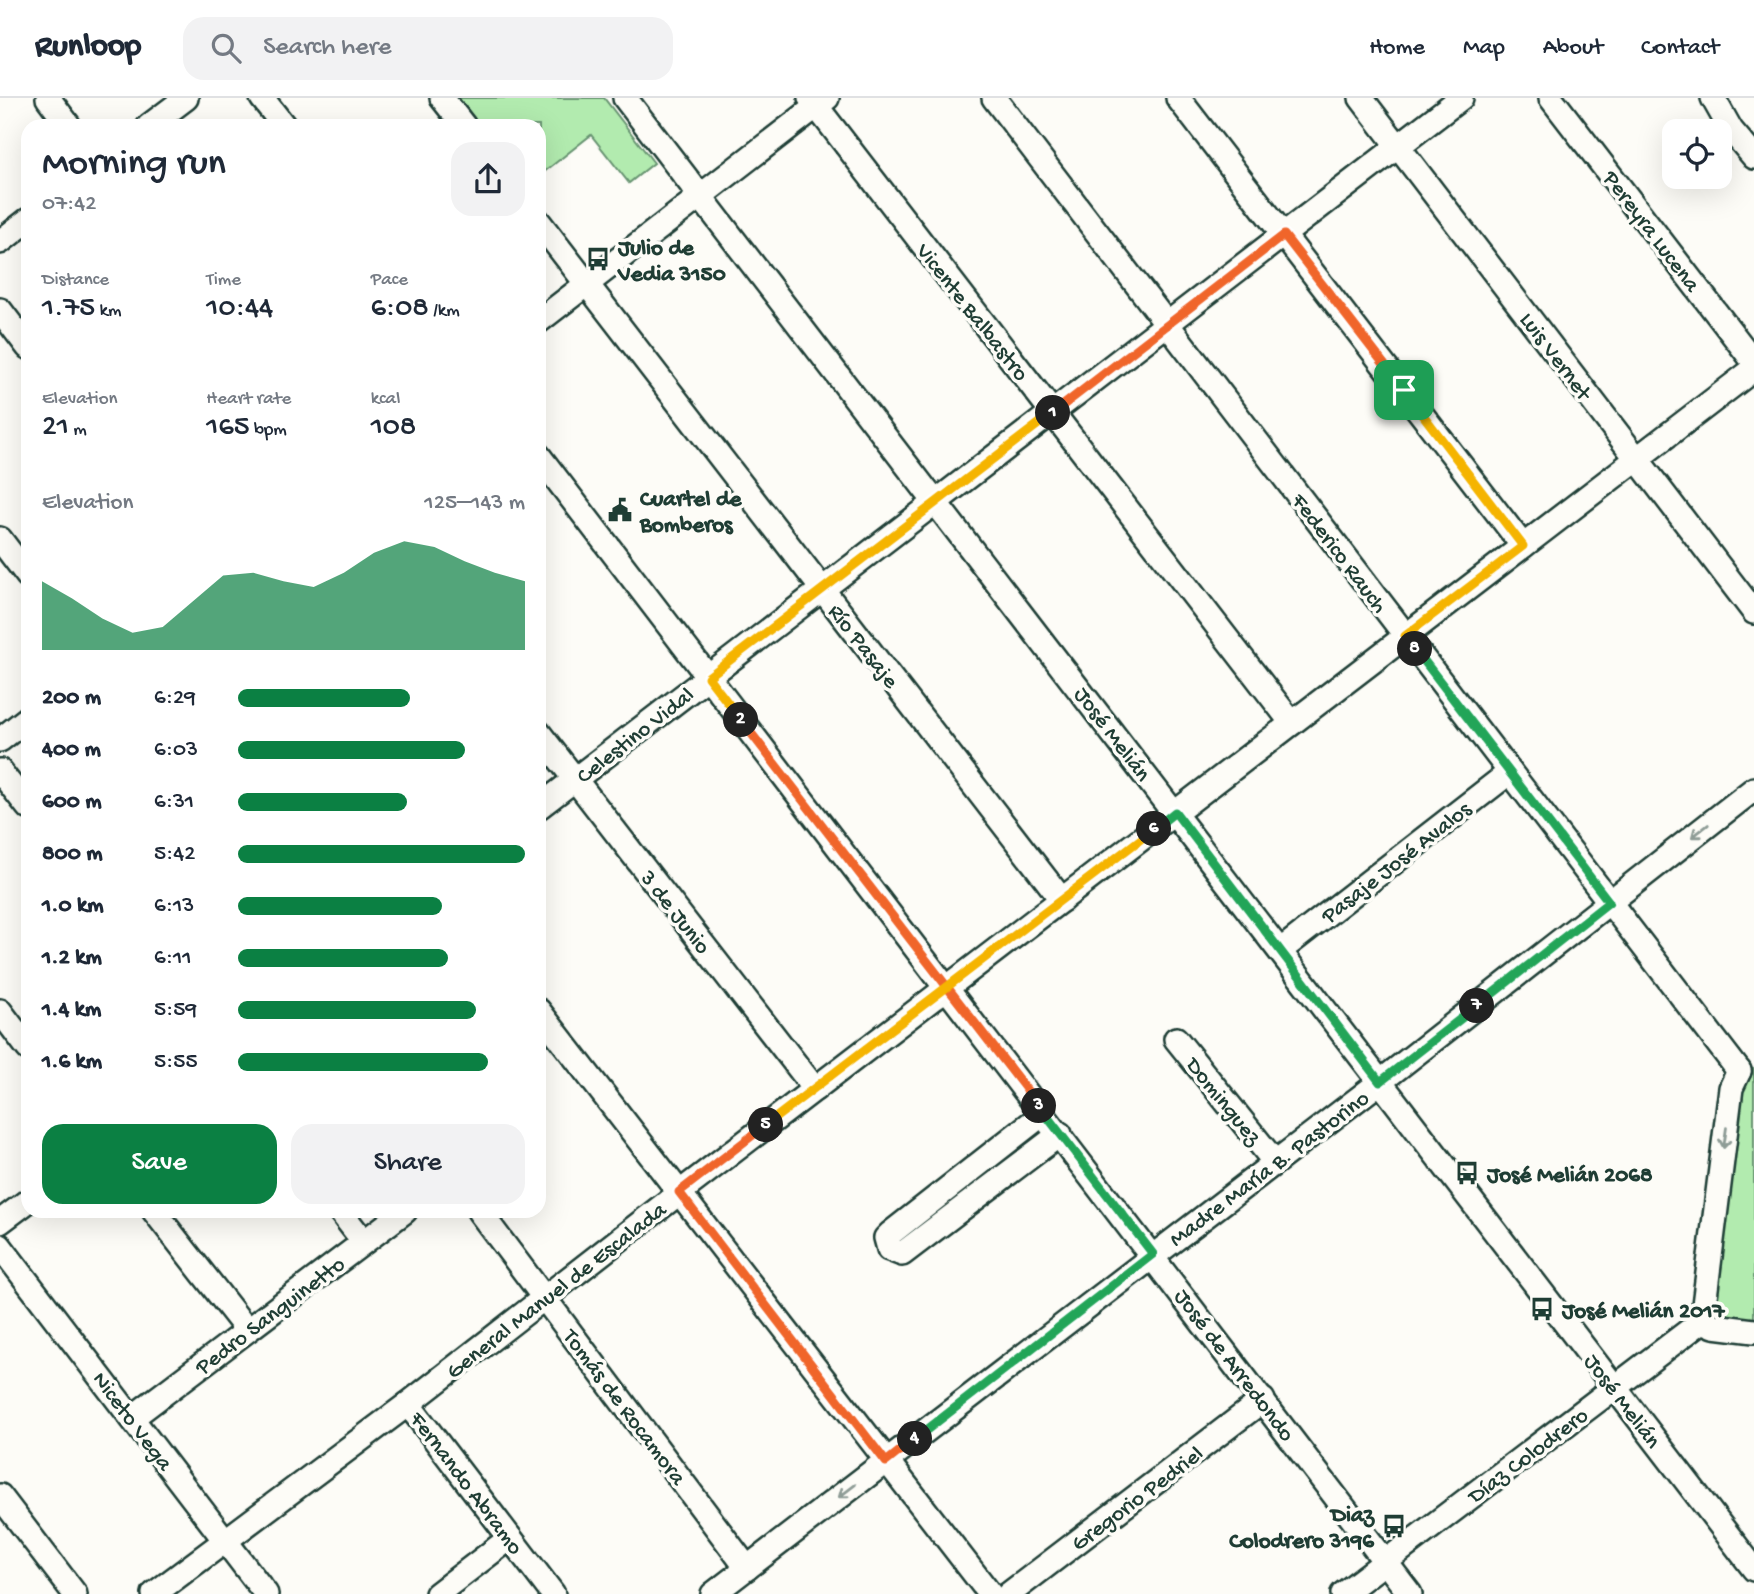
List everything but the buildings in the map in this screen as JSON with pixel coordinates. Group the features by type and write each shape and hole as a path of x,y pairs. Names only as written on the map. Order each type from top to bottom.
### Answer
{"street":[{"path":"48,98 64,119"},
{"path":"158,119 186,98"},
{"path":"262,98 278,119"},
{"path":"442,98 458,119"},
{"name":"José Melián","path":"625,98 1754,1569"},
{"name":"Federico Rauch","path":"994,98 1609,902 1746,1070 1731,1088 1702,1321"},
{"path":"1178,98 1523,546"},
{"name":"Luis Vernet","path":"1361,98 1754,612"},
{"name":"Celestino Vidal","path":"546,802 1461,98"},
{"name":"Pereyra Lucena","path":"1551,98 1754,362"},
{"path":"1713,98 1731,130 1754,158"},
{"path":"546,316 818,101"},
{"name":"Vicente Balbastro","path":"818,101 1292,723"},
{"path":"0,242 21,226"},
{"name":"Río Pasaje","path":"546,231 1062,900"},
{"path":"0,310 21,338"},
{"name":"General Manuel de Escalada","path":"154,1594 408,1404 679,1192 1754,369"},
{"name":"José de Arredondo","path":"546,466 1153,1254 1410,1594"},
{"path":"0,539 21,567"},
{"path":"0,740 21,724"},
{"name":"3 de Junio","path":"546,742 815,1088"},
{"path":"0,771 21,798"},
{"name":"Pasaje José Avalos","path":"1281,950 1510,772"},
{"name":"Madre María B. Pastorino","path":"713,1594 743,1580 886,1462 1380,1082 1754,789"},
{"path":"0,1012 21,1039"},
{"path":"546,1020 989,1594"},
{"name":"Dominguez","path":"1176,1039 1274,1161"},
{"path":"1044,1113 891,1233 886,1238 889,1250 902,1254 1060,1134"},
{"path":"0,1222 21,1206"},
{"path":"159,1218 247,1330"},
{"path":"345,1218 363,1242"},
{"name":"Pedro Sanguinetto","path":"133,1417 396,1218"},
{"name":"Tomás de Rocamora","path":"484,1218 546,1297 743,1580"},
{"name":"Niceto Vega","path":"0,1246 267,1594"},
{"path":"1702,1321 1714,1326 1754,1331"},
{"name":"Díaz Colodrero","path":"1343,1594 1702,1321"},
{"name":"Gregorio Pedriel","path":"1009,1594 1263,1400"},
{"name":"Fernando Abramo","path":"408,1404 553,1594"},
{"path":"0,1496 75,1594"},
{"path":"437,1594 510,1538"}],"green space":[{"path":"455,98 604,98 654,163 629,183 591,135 546,170 546,119 472,119"},
{"path":"1754,1069 1754,1331 1702,1321 1739,1071"}],"place":[{"name":"Julio de Vedia 3150","path":"598,259"},
{"name":"Cuartel de Bomberos","path":"620,510"},
{"name":"José Melián 2068","path":"1467,1173"},
{"name":"José Melián 2017","path":"1542,1309"},
{"name":"Diaz Colodrero 3196","path":"1394,1526"}],"route":[{"path":"1404,390 1284,235 708,677 946,988 1153,1254 886,1462 679,1192 946,988 1062,900 1175,812 1380,1082 1609,902 1405,636 1523,546 1404,390"}]}
